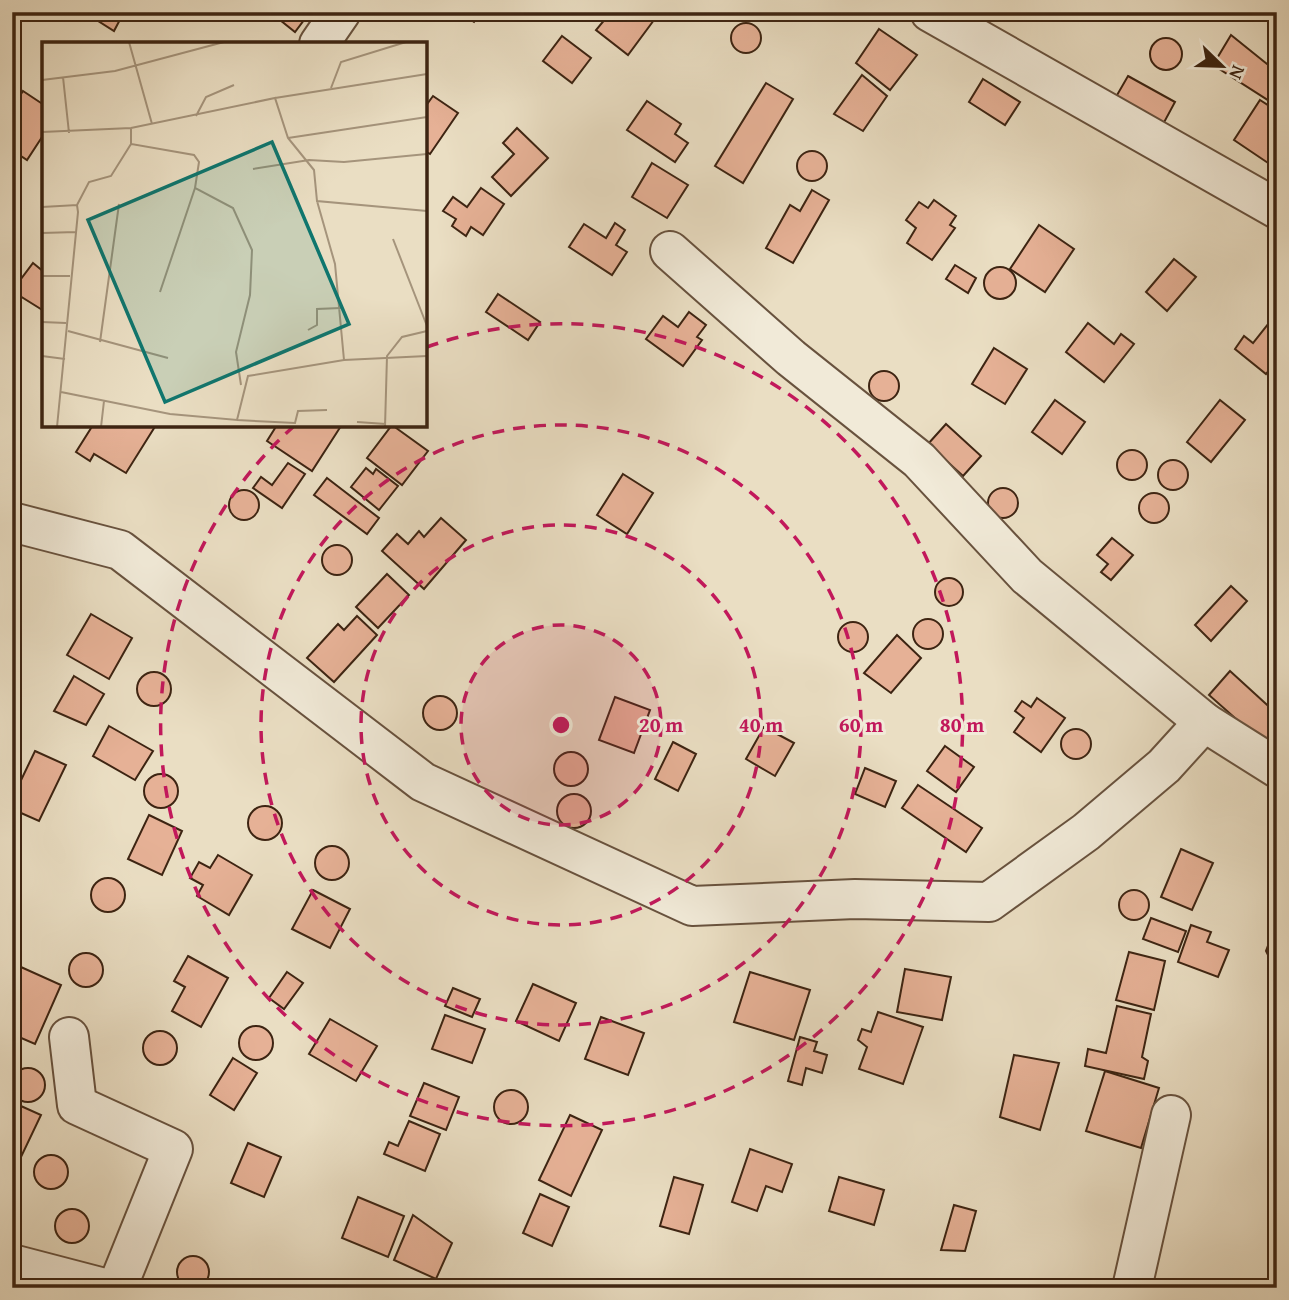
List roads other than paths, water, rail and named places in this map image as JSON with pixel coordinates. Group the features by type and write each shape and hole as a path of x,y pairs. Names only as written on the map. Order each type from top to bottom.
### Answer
{"street":[{"path":"320,42 341,12"},
{"path":"930,12 1277,209"},
{"path":"670,251 791,358 919,460 1027,576 1204,722 1277,768"},
{"path":"12,522 120,550 422,782 692,906 855,900 989,902 1086,832 1164,766 1204,722"},
{"path":"69,1037 77,1105 173,1149 117,1288"},
{"path":"1132,1288 1171,1115"},
{"path":"12,1264 104,1288"}]}
